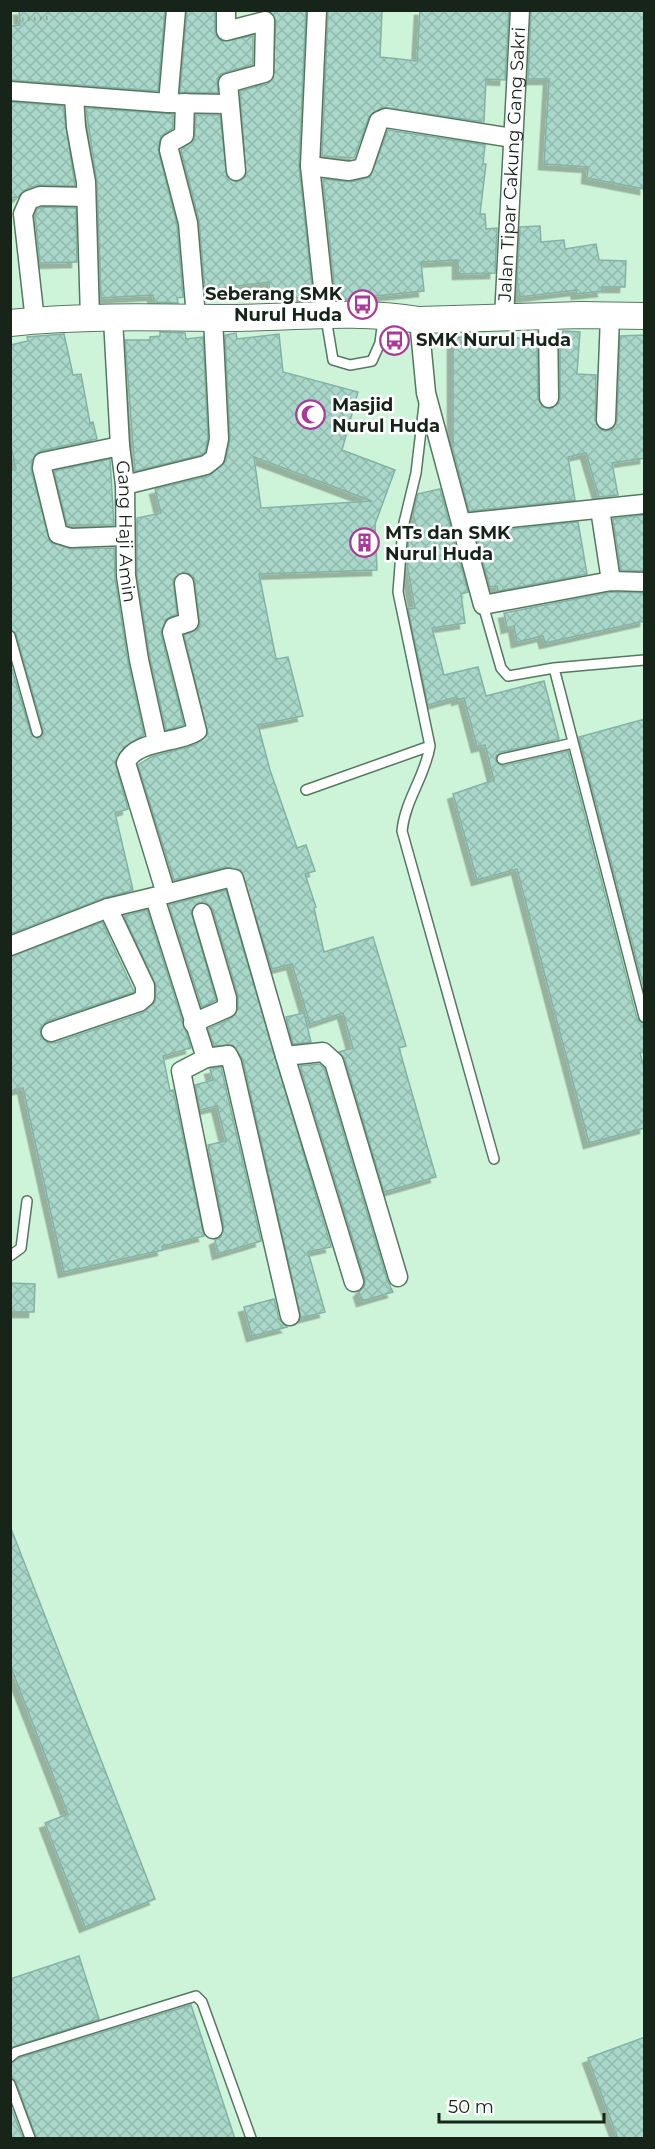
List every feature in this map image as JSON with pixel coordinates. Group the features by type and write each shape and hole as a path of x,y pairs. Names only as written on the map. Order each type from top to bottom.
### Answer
{"street":[{"path":"125,485 206,465 216,458 219,439 205,317 188,223 168,150 170,143 184,135 176,103 176,10"},
{"path":"226,10 226,31 265,21 264,73 229,82 236,171"},
{"path":"317,10 310,166 326,315"},
{"name":"Jalan Tipar Cakung Gang Sakri","path":"504,318 520,10"},
{"path":"10,91 176,103 229,104"},
{"name":"Gang Haji Amin","path":"74,96 125,485 124,536 132,616 157,742"},
{"path":"310,166 349,171 363,168 379,121 386,118 513,138"},
{"path":"86,197 40,196 29,200 23,214 23,322 326,315 384,316 419,320 645,316"},
{"path":"548,316 549,398"},
{"path":"606,420 610,316"},
{"path":"419,320 426,393 483,605 611,581 645,582"},
{"path":"120,446 44,462 42,468 58,534 71,538 124,536"},
{"path":"462,524 645,504"},
{"path":"600,508 611,581"},
{"path":"184,583 189,622 174,627 172,632 197,731 157,742 131,755 126,763 193,1023 206,1058"},
{"path":"10,946 108,908 228,878 234,879 354,1282"},
{"path":"51,1032 139,1002 145,997 145,986 108,908"},
{"path":"193,1023 227,1008 227,998 202,913"},
{"path":"285,1056 323,1052 334,1062 398,1277"},
{"path":"213,1229 181,1071 206,1058 224,1054 228,1055 232,1063 290,1316"}],"lane":[{"path":"326,315 333,360 350,366 372,361 380,343 384,316"},
{"path":"426,393 416,473 403,527 398,592 430,746 427,764 406,804 402,831 494,1159"},
{"path":"483,605 504,674 508,676 554,668 645,660"},
{"path":"10,636 37,732"},
{"path":"554,668 645,1017"},
{"path":"502,759 573,743"},
{"path":"306,790 430,746"},
{"path":"10,1256 21,1248 27,1201"},
{"path":"10,2057 16,2052 196,1996 202,2002 251,2139"},
{"path":"10,2084 30,2139"}],"path":[{"path":"10,20 48,18"}],"building":[{"path":"19,10 165,10 158,91 10,80 10,26 20,25"},
{"path":"187,10 215,10 215,32 221,41 253,36 253,64 221,74 217,79 218,93 180,92"},
{"path":"269,10 306,10 299,166 313,297 291,299 290,295 270,296 269,282 205,290 199,220 181,150 194,140 196,115 220,115 227,177 236,182 246,176 240,91 267,84 273,79 276,21"},
{"path":"328,10 382,10 380,57 417,61 420,10 509,10 505,80 486,79 484,122 382,107 369,117 354,158 322,156"},
{"path":"531,10 645,10 645,189 587,178 588,167 544,164 549,79 528,79"},
{"path":"10,102 63,106 75,186 37,185 25,190 18,197 10,198"},
{"path":"86,108 173,114 173,128 161,136 158,149 177,225 183,297 177,298 178,303 154,302 153,295 101,298 97,182"},
{"path":"388,130 485,145 483,164 486,164 480,214 485,214 486,229 497,228 495,273 458,274 458,260 421,262 424,291 336,300 323,179 351,182 370,177"},
{"path":"42,207 76,208 77,262 40,263 35,216 37,209"},
{"path":"540,226 541,242 564,240 565,249 596,244 599,260 626,261 625,287 602,287 603,291 577,294 576,290 520,297 517,278 520,227"},
{"path":"563,331 580,332 577,374 596,375 595,420 600,429 605,431 612,430 617,421 620,336 645,335 645,458 612,463 618,495 599,497 586,453 568,457 575,500 469,511 453,449 453,337 537,338 538,399 543,407 550,409 558,404 560,398 560,338 562,338"},
{"path":"160,332 185,333 186,339 203,337 208,438 205,452 201,455 135,471 125,340 150,340 150,337 160,336"},
{"path":"236,333 237,339 279,334 283,372 358,392 342,450 395,470 375,524 377,570 259,574 276,659 288,657 303,716 258,725 270,770 297,848 306,845 315,871 305,874 316,907 314,908 324,952 373,937 406,1046 399,1048 436,1177 384,1192 345,1059 339,1052 353,1048 343,1013 310,1024 292,964 272,969 241,870 225,867 174,880 138,765 151,757 195,745 208,734 184,635 197,630 200,625 195,582 193,576 183,572 173,579 177,614 166,619 161,634 184,725 166,730 150,658 137,575 137,518 161,513 155,489 209,476 226,461 230,438 225,335","holes":["254,457 372,501 261,508"]},
{"path":"64,334 73,375 81,374 90,423 93,422 97,439 40,451 32,460 31,470 50,542 71,549 114,548 115,578 128,662 144,735 124,747 115,762 128,809 115,813 133,890 104,898 10,934 10,663 31,734 38,739 44,733 16,634 10,629 10,471 16,469 10,442 10,345 28,341 27,337"},
{"path":"110,459 114,525 67,525 54,471"},
{"path":"440,489 468,592 461,594 465,623 432,628 444,675 478,667 486,696 544,681 559,739 501,752 496,756 496,761 503,766 568,751 637,1019 645,1024 645,1052 640,1053 645,1071 645,1128 589,1143 517,869 477,880 453,794 494,780 485,745 477,747 464,698 457,700 457,697 428,705 408,609 415,608 407,564 409,533 416,525 413,514 418,494"},
{"path":"644,515 645,571 621,570 613,519"},
{"path":"578,522 587,574 498,591 497,586 490,587 475,533"},
{"path":"612,592 645,593 645,621 545,643 543,636 517,642 514,626 507,628 504,613"},
{"path":"645,719 645,992 579,737"},
{"path":"226,890 331,1247 308,1252 325,1312 301,1318 243,1060 233,1045 214,1046 208,1029 232,1018 238,1008 238,995 213,910 209,905 199,902 191,911 216,1000 202,1007 169,905"},
{"path":"147,910 191,1048 163,1056 170,1091 173,1090 204,1236 162,1246 163,1250 64,1272 23,1088 10,1091 10,957 102,922 134,992 47,1021 40,1029 41,1036 48,1043 55,1043 143,1013 155,1002 156,986 124,916"},
{"path":"304,1013 311,1042 293,1044 286,1017"},
{"path":"319,1064 324,1068 387,1280 393,1292 362,1301 359,1292 365,1285 365,1279 300,1066"},
{"path":"221,1067 261,1241 218,1254 215,1240 221,1237 224,1227 208,1145 226,1141 217,1106 200,1110 195,1085 213,1080 210,1069"},
{"path":"10,1283 35,1284 34,1312 10,1312"},
{"path":"274,1299 279,1319 287,1327 252,1336 244,1307"},
{"path":"10,1526 155,1899 85,1927 45,1823 68,1814 10,1665"},
{"path":"79,1956 99,2019 10,2048 10,1979"},
{"path":"191,2005 235,2139 37,2139 16,2082 10,2077 10,2064 19,2058"},
{"path":"645,2037 645,2139 618,2139 588,2058"},
{"path":"10,2105 23,2139 10,2139"}],"place":[{"name":"Seberang SMK Nurul Huda","path":"363,304"},
{"name":"SMK Nurul Huda","path":"395,340"},
{"name":"Masjid Nurul Huda","path":"311,415"},
{"name":"MTs dan SMK Nurul Huda","path":"364,543"}]}
